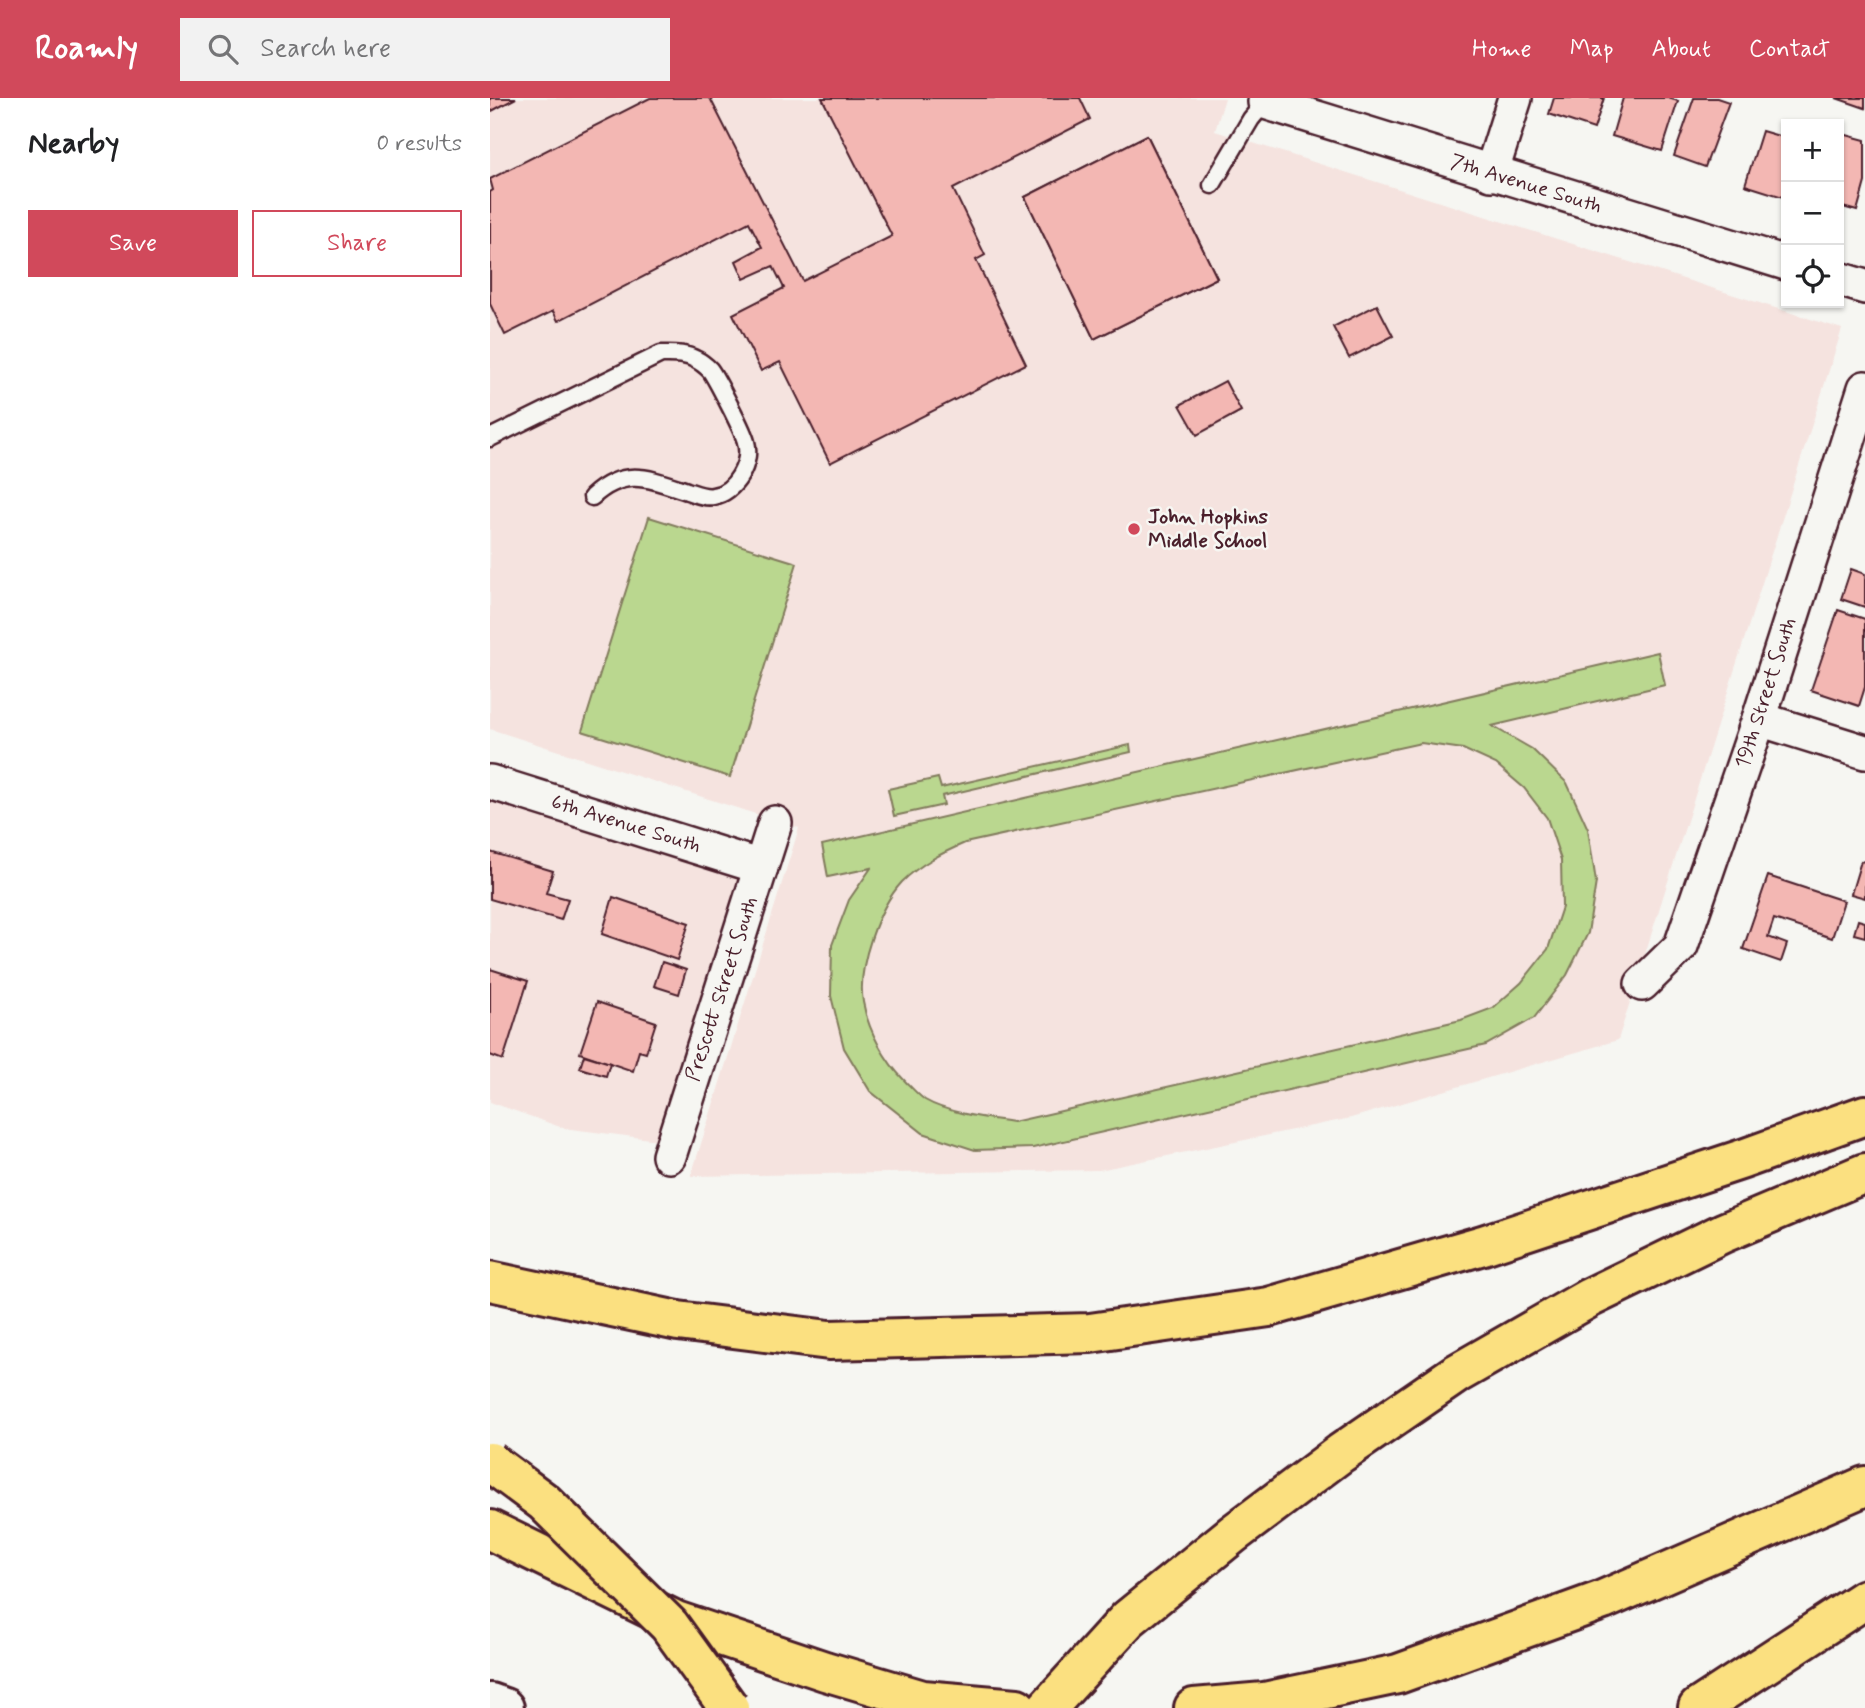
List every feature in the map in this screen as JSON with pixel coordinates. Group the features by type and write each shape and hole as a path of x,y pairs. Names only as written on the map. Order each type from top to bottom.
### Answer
{"highway":[{"path":"490,1281 678,1321 829,1340 1090,1332 1269,1307 1483,1245 1743,1159 1865,1115"},
{"path":"1047,1708 1128,1619 1233,1534 1341,1453 1456,1374 1589,1298 1723,1233 1865,1173"},
{"path":"490,1462 544,1502 669,1625 729,1708"},
{"path":"1194,1708 1264,1702 1398,1674 1604,1600 1865,1486"},
{"path":"502,1536 676,1620 825,1671 923,1700 1017,1708"},
{"path":"1698,1708 1865,1598"}],"street":[{"path":"1492,174 1515,98"},
{"name":"7th Avenue South","path":"1263,99 1492,174 1781,261"},
{"path":"1844,281 1865,287"},
{"name":"19th Street South","path":"1642,984 1681,946 1759,719 1865,388"},
{"path":"1759,719 1865,752"},
{"name":"6th Avenue South","path":"490,782 761,867"},
{"name":"Prescott Street South","path":"669,1156 775,823"},
{"path":"490,1703 504,1708"}],"lane":[{"path":"1212,186 1263,99"},
{"path":"490,438 661,354 682,354 699,360 710,370 747,443 747,457 741,476 731,487 713,496 626,477 607,484 593,497"}],"shaded area":[{"name":"John Hopkins Middle School","path":"490,98 1225,98 1215,131 1842,329 1618,1040 1351,1118 1099,1170 691,1176 799,828 490,729"},
{"path":"490,800 742,878 658,1140 563,1128 490,1102"}],"green space":[{"path":"649,517 797,563 730,777 582,731"},
{"path":"1658,652 1665,685 1492,726 1532,749 1567,783 1588,829 1596,882 1588,933 1567,975 1534,1018 1486,1045 1033,1148 975,1150 923,1133 870,1091 844,1048 831,996 832,945 849,900 871,868 828,877 822,845","holes":["1421,743 1463,749 1496,764 1524,788 1547,818 1561,860 1562,907 1548,949 1521,983 1493,1008 1461,1020 1013,1122 956,1112 925,1100 898,1073 878,1044 865,1013 862,988 871,939 885,907 902,882 924,864 948,851 965,843"]},
{"path":"1130,745 1131,752 942,796 944,805 894,816 888,789 938,778 941,788"}],"building":[{"path":"490,98 516,98 490,112"},
{"path":"650,98 710,98 803,281 892,236 822,98 1080,98 1090,119 953,189 985,255 976,260 1026,364 830,463 780,362 761,371 733,314 784,288 773,266 744,279 736,261 762,247 749,222 558,321 553,311 505,335 490,304 490,192 493,190 490,179"},
{"path":"1554,98 1604,98 1594,129 1549,114"},
{"path":"1623,98 1668,98 1678,101 1662,151 1612,136"},
{"path":"1694,98 1717,98 1729,102 1705,167 1674,156"},
{"path":"1836,98 1865,98 1865,108"},
{"path":"1762,131 1781,137 1781,196 1745,185"},
{"path":"1844,134 1865,140 1865,182 1857,211 1844,207"},
{"path":"1147,135 1217,278 1094,339 1025,197"},
{"path":"1147,135 1217,278 1094,339 1025,197"},
{"path":"1377,305 1393,336 1349,358 1333,327"},
{"path":"1225,381 1241,411 1197,435 1180,405"},
{"path":"1851,569 1865,574 1865,607 1841,599"},
{"path":"1838,610 1865,619 1865,687 1859,706 1811,690"},
{"path":"490,852 553,871 546,893 568,899 561,920 490,899"},
{"path":"1861,861 1865,862 1865,898 1851,894"},
{"path":"1768,876 1844,901 1832,938 1774,919 1768,937 1787,944 1781,962 1743,949"},
{"path":"613,897 689,923 677,960 602,934"},
{"path":"1858,920 1865,922 1865,937 1854,934"},
{"path":"662,962 686,970 679,994 654,986"},
{"path":"490,969 528,981 503,1060 490,1055"},
{"path":"597,1002 656,1022 646,1053 639,1051 633,1071 580,1053"},
{"path":"584,1055 610,1063 606,1076 580,1068"}],"place":[{"name":"John Hopkins Middle School","path":"1134,529"}]}
